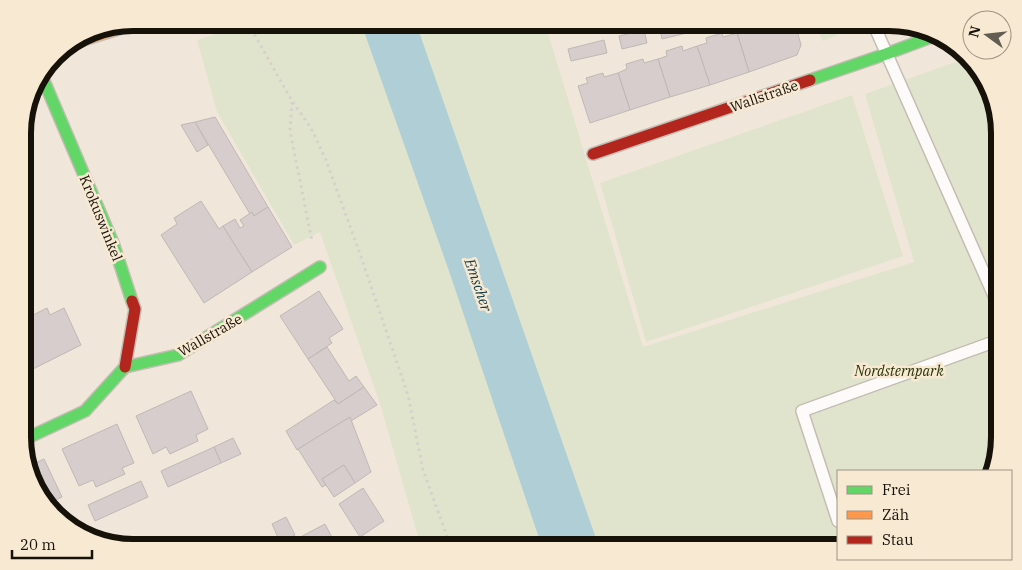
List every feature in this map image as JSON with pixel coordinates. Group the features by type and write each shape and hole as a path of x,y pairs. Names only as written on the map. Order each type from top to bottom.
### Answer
{"street":[{"name":"Wallstraße","path":"593,154 927,39"},
{"name":"Krokuswinkel","path":"45,83 113,243 135,309 125,366"},
{"name":"Wallstraße","path":"125,366 178,355 320,267"},
{"path":"31,436 85,411 125,366"}],"lane":[{"path":"876,31 991,290"},
{"path":"837,518 802,411 991,343"}],"path":[{"path":"253,31 292,102 311,128 326,160 408,394 423,470 448,539"},
{"path":"292,102 290,131 310,236 320,267"}],"green space":[{"name":"Nordsternpark","path":"225,31 547,31 643,347 914,262 865,94 960,60 974,76 980,88 989,113 991,126 991,444 985,470 837,470 837,539 419,539 381,407 320,232 294,245 217,112 197,40"},
{"path":"818,31 838,31 837,35 823,41"},
{"path":"852,95 903,256 646,342 600,183"}],"water":[{"name":"Emscher","path":"364,31 419,31 596,539 539,539 449,271"}],"building":[{"path":"644,31 647,43 622,49 619,36"},
{"path":"660,31 691,31 691,32 662,39"},
{"path":"737,31 797,31 801,45 797,55 749,72"},
{"path":"722,33 723,37 737,33 749,72 710,85 697,46 707,43 706,38"},
{"path":"604,40 607,53 571,61 568,49"},
{"path":"682,46 683,51 697,46 710,85 670,97 658,59 667,56 666,51"},
{"path":"643,59 644,63 658,59 670,97 630,110 618,73 627,69 626,64"},
{"path":"603,73 604,77 618,73 630,110 590,123 578,86 588,83 586,78"},
{"path":"215,117 268,207 254,216 252,212 250,214 195,122"},
{"path":"195,122 208,145 197,152 181,125"},
{"path":"201,201 219,229 223,226 252,272 204,303 161,235 177,224 174,218"},
{"path":"268,207 292,247 252,272 223,226 235,219 240,228 244,226 240,220 252,212 254,216"},
{"path":"319,291 343,329 329,338 332,343 308,359 280,316"},
{"path":"47,308 50,315 64,308 81,345 31,370 31,316"},
{"path":"327,347 349,381 356,376 364,387 338,404 308,359"},
{"path":"364,387 377,405 351,421 350,417 297,450 286,431 334,400 338,404"},
{"path":"191,391 208,429 196,435 198,441 170,454 166,447 153,454 136,416"},
{"path":"350,417 371,472 355,483 344,465 322,479 326,485 322,487 298,449"},
{"path":"117,424 134,463 122,468 125,474 96,487 93,480 79,486 62,449"},
{"path":"233,438 241,454 221,463 214,447"},
{"path":"214,447 221,463 168,487 161,471"},
{"path":"44,459 62,497 54,501 39,476 35,463"},
{"path":"344,465 355,483 334,497 322,479"},
{"path":"141,481 148,497 95,521 88,505"},
{"path":"363,488 384,521 360,537 339,504"},
{"path":"286,517 295,535 286,539 279,539 272,524"},
{"path":"325,524 333,539 297,539"}],"traffic: fast":[{"path":"810,80 927,39"},
{"path":"45,83 113,243 132,301"},
{"path":"31,436 85,411 125,367 178,355 320,267"}],"traffic: jam":[{"path":"593,154 810,80"},
{"path":"125,367 135,309 132,301"}]}
